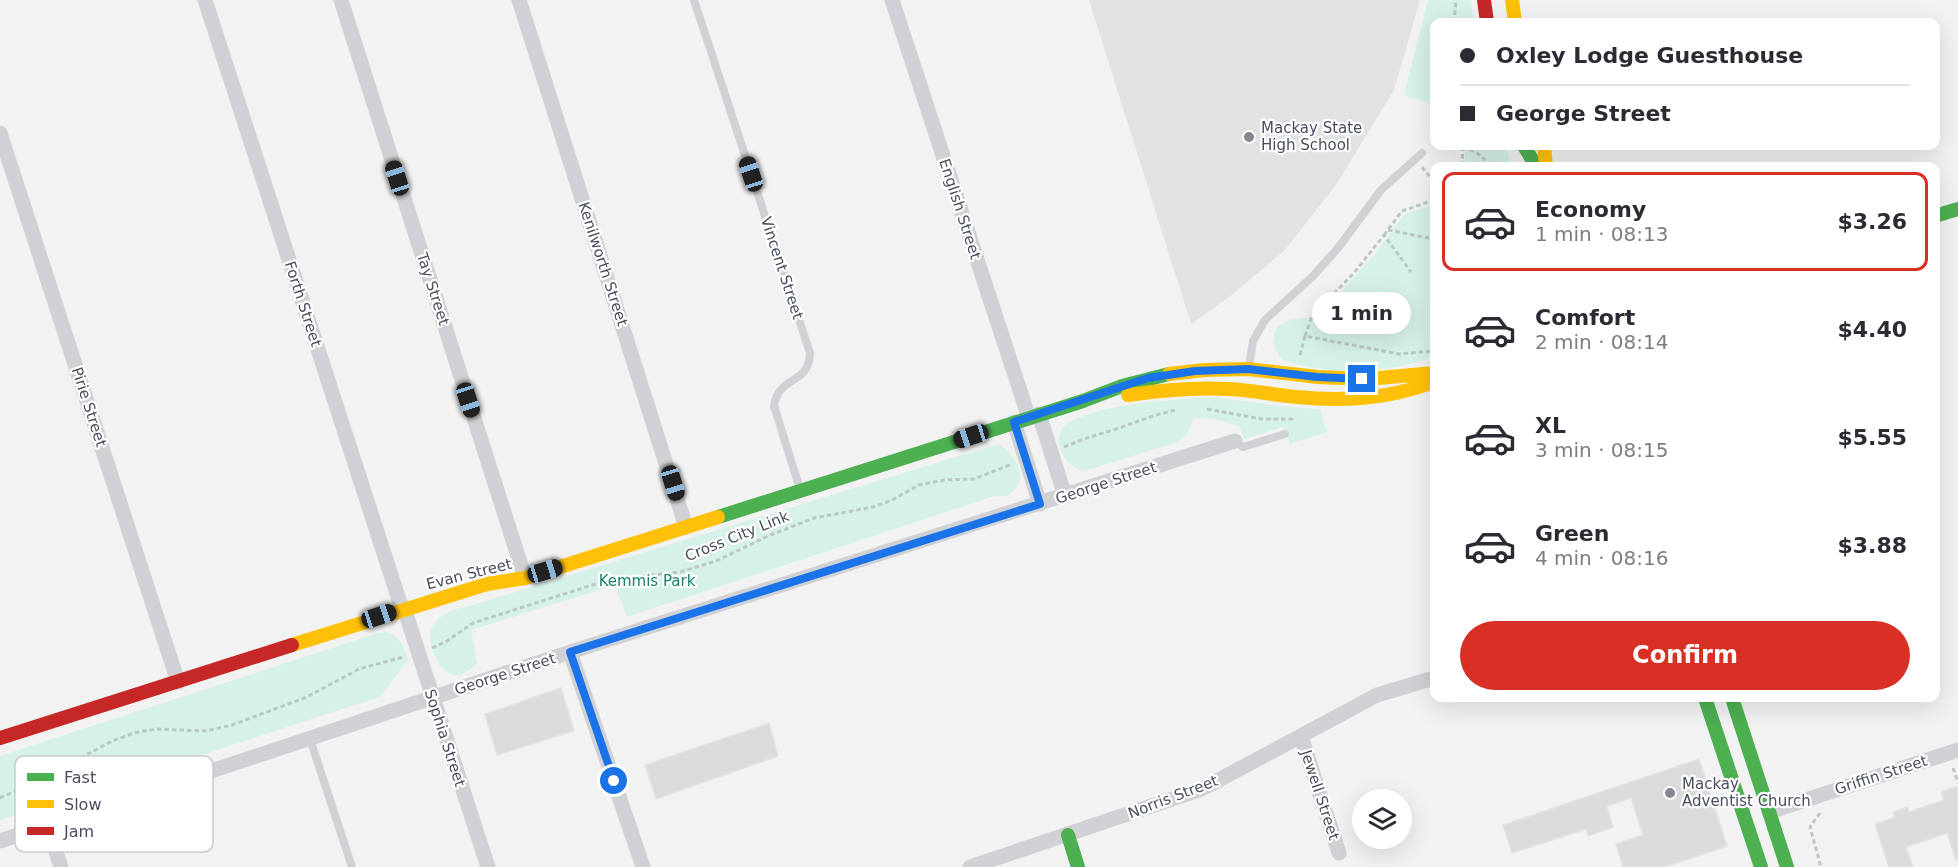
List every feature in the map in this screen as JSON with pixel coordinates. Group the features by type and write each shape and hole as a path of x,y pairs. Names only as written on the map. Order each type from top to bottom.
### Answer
{"street":[{"name":"Forth Street","path":"205,0 403,608"},
{"name":"Tay Street","path":"341,0 525,578"},
{"name":"Kenilworth Street","path":"519,0 686,527"},
{"name":"English Street","path":"892,0 1027,418"},
{"path":"1484,0 1486,18"},
{"path":"1512,0 1514,18"},
{"name":"Pirie Street","path":"0,133 178,682"},
{"path":"1940,214 1958,209"},
{"name":"Evan Street","path":"0,738 403,608 487,584 525,578 1083,401 1106,390 1148,378 1195,371 1248,369"},
{"path":"1430,374 1391,379 1353,379 1248,369 1246,390 1295,397 1360,399 1401,394 1430,383"},
{"name":"Evan Street","path":"1083,401 1181,389 1246,390"},
{"path":"1027,418 1051,452 1065,496"},
{"path":"1027,418 1026,460 1040,504"},
{"name":"George Street","path":"213,771 570,652 1235,441"},
{"name":"Sophia Street","path":"403,608 488,867"},
{"path":"570,652 643,867"},
{"name":"Norris Street","path":"970,867 1202,789 1377,695 1430,679"},
{"path":"1706,702 1761,867"},
{"path":"1733,702 1787,867"},
{"name":"Jewell Street","path":"1300,736 1339,853"},
{"name":"Griffin Street","path":"1769,812 1958,750"},
{"path":"1746,820 1769,812"},
{"path":"1068,835 1078,867"},
{"name":"George Street","path":"0,841 15,836"},
{"path":"56,852 61,867"}],"lane":[{"name":"Vincent Street","path":"694,0 810,353 807,368 800,377 789,381 781,388 774,406 800,490"},
{"path":"1248,369 1253,340 1265,320 1313,276 1347,236 1374,197 1419,156"},
{"name":"George Street","path":"1235,441 1244,447 1285,434"},
{"path":"310,739 352,867"}],"path":[{"path":"1454,18 1456,0"},
{"path":"1471,150 1487,162"},
{"path":"1419,156 1430,175"},
{"path":"1305,336 1312,316 1361,265 1402,211 1430,201"},
{"path":"1388,230 1430,238"},
{"path":"1384,235 1411,272"},
{"path":"1206,408 1261,419 1292,419"},
{"path":"1051,452 1083,438 1154,414 1178,410"},
{"name":"Cross City Link","path":"83,756 134,733 156,729 206,731 232,725 307,697 359,669 418,653 447,641 473,623 608,580 680,572 716,561 768,536 814,518 873,507 890,501 919,485 944,480 974,479 998,468 1026,460"},
{"path":"1953,768 1958,783"},
{"name":"Cross City Link","path":"0,798 15,790"},
{"path":"1810,827 1821,867"}],"shaded area":[{"name":"Mackay State High School","path":"1089,0 1420,0 1394,90 1336,185 1284,251 1233,294 1191,324"}],"green space":[{"path":"1428,0 1470,0 1473,18 1430,18 1430,104 1404,95"},
{"path":"1465,150 1506,150 1511,162 1465,162"},
{"path":"1430,206 1430,357 1398,366 1358,371 1317,368 1281,359 1273,343 1275,330 1279,325 1289,320 1319,316 1376,253 1407,213"},
{"path":"1212,397 1320,409 1327,432 1290,444 1283,427 1244,439 1239,426 1215,419 1194,418 1187,434 1178,442 1084,471 1070,464 1061,450 1059,442 1063,427 1087,415 1140,403"},
{"name":"Kemmis Park","path":"998,444 1016,461 1020,473 1018,485 1008,496 991,497 627,617 615,585 471,630 477,664 460,675 445,671 433,651 430,637 433,626 440,618 454,610"},
{"path":"387,632 396,637 408,660 380,697 198,756 15,756 15,815 0,820 0,756"}],"building":[{"path":"561,688 574,731 497,755 485,714"},
{"path":"769,723 778,756 656,799 645,765"},
{"path":"1699,759 1727,846 1664,867 1623,867 1616,844 1643,835 1631,798 1607,806 1613,827 1588,836 1586,829 1512,853 1503,825"},
{"path":"1958,786 1958,859 1956,860 1947,833 1906,847 1913,867 1889,867 1875,824 1895,817 1893,812 1908,807 1909,812 1944,800 1941,792"}],"traffic: fast":[{"path":"1526,150 1534,162"},
{"path":"1940,214 1958,209"},
{"path":"718,517 1083,401 1122,386 1169,374"},
{"path":"1706,702 1761,867"},
{"path":"1733,702 1787,867"},
{"path":"1068,835 1078,867"}],"traffic: slow":[{"path":"1512,0 1514,18"},
{"path":"1544,150 1546,162"},
{"path":"1169,374 1248,369 1318,377 1368,379 1430,373"},
{"path":"1128,395 1178,389 1216,388 1288,396 1349,399 1383,396 1430,383"},
{"path":"292,645 487,584 525,578 718,517"}],"traffic: jam":[{"path":"1484,0 1486,18"},
{"path":"0,738 292,645"}],"place":[{"name":"Mackay State High School","path":"1249,137"},
{"name":"Mackay Adventist Church","path":"1670,793"}],"route":[{"path":"614,781 570,652 1040,504 1014,422 1083,401 1106,390 1148,378 1195,371 1230,369 1362,379"}]}
